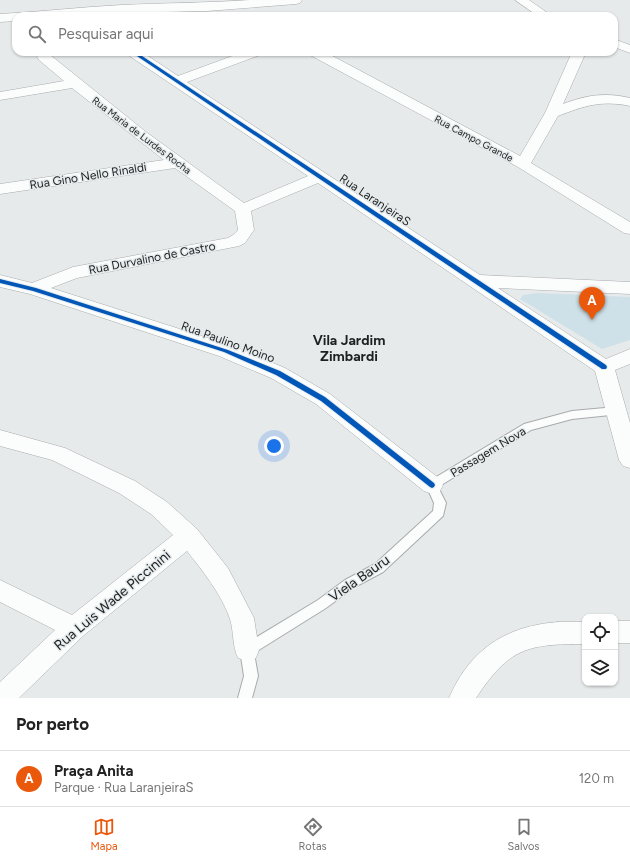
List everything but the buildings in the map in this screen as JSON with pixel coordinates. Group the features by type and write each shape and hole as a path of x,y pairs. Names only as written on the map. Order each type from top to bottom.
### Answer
{"street":[{"path":"49,0 51,12"},
{"path":"64,12 166,4 207,7 296,0"},
{"path":"520,0 540,12"},
{"path":"269,3 272,12"},
{"path":"0,18 12,17"},
{"path":"618,44 630,48"},
{"name":"Rua LaranjeiraS","path":"139,56 604,367"},
{"path":"178,81 244,56"},
{"name":"Rua Campo Grande","path":"322,56 523,164 630,229"},
{"path":"523,164 552,113 577,56"},
{"name":"Rua Maria de Lurdes Rocha","path":"44,57 74,83 175,163 243,208"},
{"path":"0,96 74,83"},
{"path":"552,113 598,97 616,98 630,102"},
{"name":"Rua Gino Nello Rinaldi","path":"0,189 175,163"},
{"path":"243,208 320,177"},
{"name":"Rua Durvalino de Castro","path":"34,289 73,273 233,242 239,239 246,230 243,208"},
{"name":"Rua Paulino Moino","path":"0,281 34,289 226,351 278,373 323,398 432,485"},
{"path":"476,281 630,288"},
{"path":"630,356 604,367 630,460"},
{"path":"0,438 58,454 127,486 159,508 189,536 220,575 242,618 247,650"},
{"name":"Rua Luis Wade Piccinini","path":"2,698 74,628 189,536"},
{"path":"0,590 74,628"},
{"path":"618,632 630,632"},
{"path":"462,698 483,668 497,654 513,642 538,635 582,633"}],"lane":[{"name":"Passagem Nova","path":"432,485 528,427 572,415 616,411"},
{"name":"Viela Bauru","path":"247,650 322,604 349,584 379,568 439,512 440,503 432,485"},
{"path":"245,698 251,676 247,650"}],"shaded area":[{"path":"537,293 630,297 630,340 602,349 520,299 523,295"}],"cycle path":[{"path":"139,56 604,367"},
{"path":"0,281 34,289 226,351 278,373 323,399 432,485"}],"place":[{"name":"Praça Anita","path":"592,320"}],"district":[{"name":"Vila Jardim Zimbardi","path":"349,348"}]}
